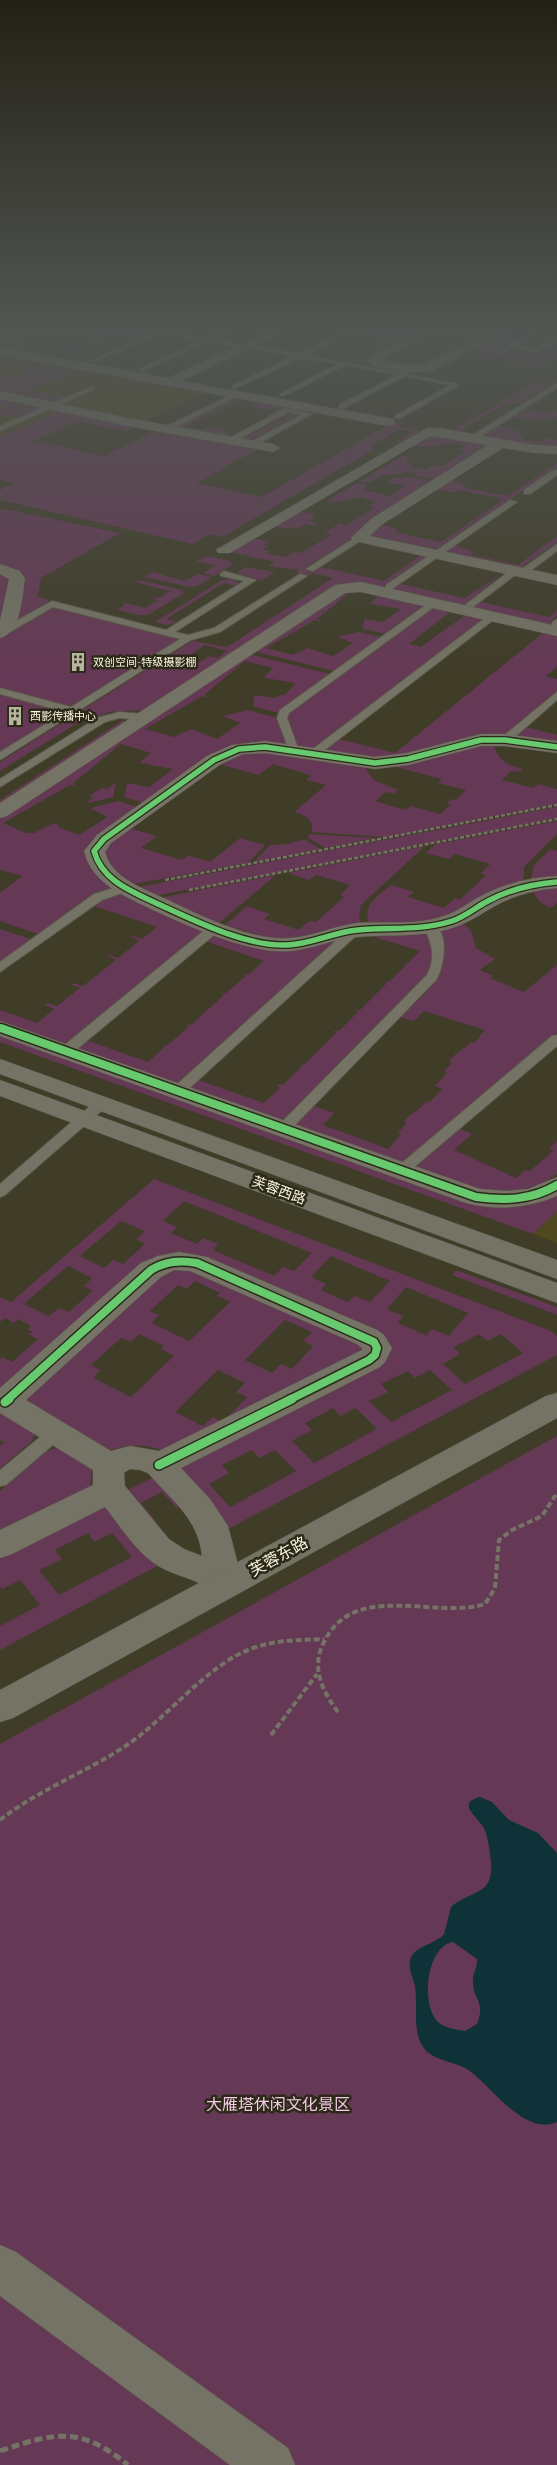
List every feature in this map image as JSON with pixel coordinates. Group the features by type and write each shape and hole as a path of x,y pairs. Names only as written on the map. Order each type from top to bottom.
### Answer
{"street":[{"path":"230,440 273,448"},
{"path":"224,550 412,440"},
{"path":"484,440 557,450"},
{"path":"360,538 376,522 501,443"},
{"path":"360,538 557,580"},
{"path":"0,569 14,574 17,578 8,623 0,633"},
{"path":"0,812 341,588 361,588 492,617 556,626"},
{"path":"557,747 505,740 467,743 390,762 362,762 255,747 228,752 98,843 94,851 98,866 127,888 216,927 267,944 282,946 355,930 430,928 456,920 510,891 537,884 557,882"},
{"path":"0,1028 463,1193 492,1200 515,1200 539,1194 557,1185"},
{"name":"芙蓉西路","path":"0,1066 93,1111 557,1293"},
{"name":"芙蓉西路","path":"0,1087 93,1111 557,1270"},
{"path":"159,1465 369,1360 375,1355 377,1348 374,1342 197,1263 173,1260 161,1263 151,1270 2,1400 56,1433 111,1478 157,1548 172,1558 211,1574 226,1584"},
{"name":"芙蓉东路","path":"0,1707 557,1404"},
{"path":"0,1545 111,1478 120,1460 136,1457 151,1460 159,1465 208,1521 215,1535 219,1570 226,1584"},
{"path":"0,2268 271,2465"}],"lane":[{"path":"251,444 259,440"},
{"path":"527,492 557,472"},
{"path":"389,587 513,502"},
{"path":"0,756 188,638 217,630 360,538"},
{"path":"470,605 557,546"},
{"path":"167,633 252,580 224,574"},
{"path":"0,633 52,604 188,638"},
{"path":"433,604 284,712 282,718 304,753 492,617"},
{"path":"0,691 73,710"},
{"path":"505,740 557,695"},
{"path":"0,784 101,720 119,715 144,717"},
{"path":"0,968 82,906 98,897 127,888"},
{"path":"66,1051 216,927"},
{"path":"283,1129 432,977 439,965 440,953 437,940 430,928"},
{"path":"178,1092 355,930"},
{"path":"401,1171 557,1039"},
{"path":"0,1192 93,1111"},
{"path":"0,1480 56,1433"}],"path":[{"path":"127,888 557,805"},
{"path":"147,898 557,819"},
{"path":"338,1712 324,1694 317,1674 318,1655 324,1639 337,1623 354,1613 372,1608 418,1605 466,1608 485,1604 495,1588 499,1540 512,1530 542,1516 557,1493"},
{"path":"0,1820 14,1809 95,1766 132,1742 230,1658 252,1648 273,1642 324,1639"},
{"path":"271,1735 317,1674"},
{"path":"0,2451 57,2434 71,2435 111,2449 128,2465"}],"shaded area":[{"path":"557,1211 557,1243 533,1234"}],"green space":[{"path":"0,440 36,440 34,441 104,456 137,440 218,440 260,448 196,483 262,497 361,440 381,440 369,447 376,448 222,537 209,534 193,544 0,500 0,490 14,483 0,480"},
{"path":"400,440 404,440 385,450"},
{"path":"420,440 463,440 490,445 435,480 413,475 416,473 412,473 384,474 369,483 359,482 402,456 409,457 406,460 410,461 406,464 412,465 410,467 427,470 434,465 441,467 465,452 459,450 464,446 450,443 426,447 411,445"},
{"path":"504,440 539,442 542,440 557,440 557,447 551,449"},
{"path":"557,463 557,468 436,549 370,536 381,523 398,529 395,532 441,542 504,499 460,490 456,492 433,490 450,480 466,485 464,488 508,496"},
{"path":"406,476 433,481 370,521 354,537 305,568 315,571 321,567 384,581 421,555 425,557 383,586 394,588 400,584 465,598 503,573 465,604 475,606 481,602 549,617 557,611 557,616 549,622 557,625 557,628 356,584 145,710 110,712 89,720 84,719 0,771 0,762 192,641 227,647 333,578 313,573 309,576 296,573 299,570 269,566 275,562 230,552 253,538 269,542 264,545 269,546 263,549 270,551 268,554 286,557 294,552 301,553 331,535 325,533 340,523 347,525 374,508 368,506 375,502 360,497 334,503 326,501 357,483 368,485 362,490 390,496 406,486 387,482 395,477 402,479","holes":["205,645 227,651 217,658 209,656 197,664 183,660"]},
{"path":"0,508 120,533 41,578 38,597 49,600 46,603 188,638 0,757"},
{"path":"299,511 315,514 311,517 315,518 310,521 317,523 313,526 305,524 299,528 289,529 273,526"},
{"path":"557,536 557,542 520,568 446,552 455,545 474,552 471,555 518,565"},
{"path":"208,556 230,561 233,564 214,576 203,573 215,566 196,561"},
{"path":"246,567 275,572 262,580 236,573"},
{"path":"152,572 184,581 199,574 212,577 197,586 190,587 145,577"},
{"path":"231,579 239,583 236,586 224,583 166,619 177,622 167,625 155,622 222,580"},
{"path":"139,580 182,590 184,593 148,615 117,610 125,605 122,604 125,603 145,608 158,600 147,597 159,598 170,591 135,582"},
{"path":"352,589 426,605 386,634 363,629 364,619 383,622 401,609 372,604 378,596 352,590 317,619 325,622 315,620 266,648 293,655 308,648 333,656 353,643 337,637 359,632 381,637 334,671 253,651 344,591"},
{"path":"434,607 449,613 409,644 421,647 464,616 485,618 312,750 298,748 287,716 289,712"},
{"path":"544,632 557,635 557,667 546,676 557,679 557,691 504,737 385,759 321,752 339,739 395,753"},
{"path":"249,654 330,674 278,713 253,706 254,695 275,698 285,695 296,683 265,678 273,668 245,661 204,695 213,698 202,696 145,729 174,737 191,729 217,739 240,723 223,716 248,710 277,718 288,746 261,743 144,803 124,797 127,783 149,787 173,769 141,763 151,753 121,744 72,784 81,788 70,785 3,823 26,833 34,833 54,823 60,826 58,827 80,835 107,817 90,808 118,801 138,807 98,834 90,843 87,852 89,862 98,874 115,888 87,898 38,934 0,921 0,893 22,876 0,870 0,819"},
{"path":"123,720 126,722 0,806 0,800"},
{"path":"526,727 557,735 557,743 514,738"},
{"path":"493,743 500,758 512,766 523,769 519,772 511,771 502,780 534,788 538,784 557,789 557,804 385,837 312,832 310,821 305,816 294,812 326,785 306,780 311,776 307,774 273,764 259,775 218,764 225,759 253,751 363,766 374,780 398,790 394,794 386,792 375,801 406,810 411,806 440,814 451,804 447,803 452,799 456,800 466,790 438,783 442,779 392,766 462,748"},
{"path":"115,783 113,797 85,804 93,798 89,796 102,788 107,789"},
{"path":"557,807 557,818 154,896 138,887"},
{"path":"557,821 557,834 524,867 524,881 459,911 426,923 369,925 369,906 391,885 414,892 408,897 444,908 455,898 460,900 486,875 481,873 490,864 455,854 449,859 426,853 436,844"},
{"path":"129,828 157,836 141,848 182,860 188,855 210,862 240,838 265,845 248,863 134,884 110,866 104,848"},
{"path":"310,834 376,838 325,848 307,837"},
{"path":"304,839 321,849 254,862 270,845 288,844"},
{"path":"425,846 361,905 359,917 362,925 330,929 284,940 264,937 225,925 247,906 270,914 264,919 299,930 310,921 316,922 344,897 340,895 350,885 316,875 309,880 288,873"},
{"path":"550,849 557,851 557,877 531,880 533,866"},
{"path":"276,875 219,923 159,898"},
{"path":"557,887 557,903 550,908 539,901 532,890"},
{"path":"122,892 206,930 67,1045 0,1021 0,1010 37,1023 54,1009 45,1005 48,1003 57,1006 80,988 71,985 73,983 83,986 116,960 107,956 118,958 139,941 131,937 142,939 157,927 91,905"},
{"path":"463,923 471,931 476,948 495,959 480,970 493,976 490,978 524,992 557,965 557,1033 401,1163 294,1125 314,1106 334,1113 323,1125 388,1149 401,1134 398,1133 406,1124 404,1121 427,1101 430,1102 442,1089 435,1086 447,1073 444,1071 451,1064 450,1060 471,1042 474,1043 485,1030 424,1011 414,1021 400,1017 429,989 442,969 444,958 443,945 438,931"},
{"path":"0,929 31,939 0,963"},
{"path":"215,933 250,945 340,938 179,1084 77,1048 86,1040 148,1062 165,1047 162,1046 168,1045 189,1026 186,1025 192,1024 224,995 221,994 226,993 246,976 244,974 249,974 264,961 205,941"},
{"path":"428,933 432,947 432,963 422,981 283,1121 190,1088 198,1080 264,1103 280,1088 277,1086 279,1084 283,1085 303,1065 300,1064 306,1063 336,1033 333,1031 339,1031 358,1012 355,1011 360,1010 387,983 384,982 390,981 406,965 403,964 408,963 420,951 374,937"},
{"path":"0,1035 492,1207 526,1206 557,1196 557,1211 533,1234 0,1042"},
{"path":"459,1129 472,1134 454,1150 516,1178 525,1170 530,1171 553,1151 549,1149 557,1141 557,1174 539,1184 521,1190 503,1191 468,1186 413,1167"},
{"path":"154,1179 551,1331 557,1336 557,1355 228,1529 180,1468 386,1353 190,1255 3,1388 0,1388 0,1359 2,1357 12,1362 38,1339 28,1334 32,1332 27,1329 31,1326 18,1319 14,1323 5,1318 0,1322 0,1297 11,1302","holes":["184,1201 312,1253 294,1271 283,1267 274,1276 213,1250 218,1244 203,1238 197,1244 171,1233 177,1227 163,1221","121,1221 145,1231 136,1239 145,1244 123,1264 113,1260 104,1268 80,1256","331,1256 390,1281 370,1302 355,1296 348,1302 321,1290 326,1284 311,1277","68,1266 92,1278 84,1286 92,1291 69,1312 59,1308 49,1316 24,1304","406,1287 468,1313 449,1336 432,1329 426,1335 398,1323 403,1316 387,1309","479,1334 487,1341 501,1334 523,1353 465,1384 443,1364 460,1354 454,1347","430,1370 452,1390 391,1422 369,1401 388,1392 381,1384 408,1371 415,1378","333,1408 340,1416 356,1408 377,1429 314,1463 292,1441 312,1430 305,1423","252,1450 259,1458 275,1450 296,1471 230,1507 209,1484 229,1473 222,1465"]},
{"path":"180,1266 364,1344 368,1350 165,1451 136,1446 108,1451 24,1404 24,1395 159,1272","holes":["195,1281 220,1293 217,1296 230,1302 189,1341 152,1323 159,1315 150,1311 178,1285 187,1289","285,1320 312,1332 303,1341 313,1346 292,1369 281,1364 272,1373 245,1360","139,1334 164,1346 161,1349 174,1356 131,1397 93,1378 100,1370 91,1365 121,1338 131,1342","218,1370 245,1383 236,1392 247,1397 223,1422 213,1417 203,1426 175,1412"]},
{"path":"456,1270 557,1307 557,1315 452,1275"},
{"path":"0,1409 35,1433 32,1441 0,1468 0,1446 4,1442 0,1440"},
{"name":"大雁塔休闲文化景区","path":"557,1436 557,2465 0,2465 0,1744"},
{"path":"62,1448 92,1469 90,1487 0,1535 0,1491 47,1451"},
{"path":"158,1475 183,1505 177,1508 162,1492 141,1503 155,1520 147,1523 122,1493"},
{"path":"107,1506 159,1565 0,1650 0,1626 40,1605 20,1580 2,1589 0,1586 0,1554 95,1507","holes":["88,1533 94,1542 112,1533 132,1557 59,1595 39,1570 62,1559 55,1550"]}],"water":[{"path":"480,1797 492,1802 509,1820 538,1833 557,1853 557,2122 545,2125 532,2122 520,2116 467,2069 427,2052 420,2040 416,2026 416,1994 410,1968 412,1956 419,1949 444,1934 451,1907 479,1891 489,1881 491,1862 488,1840 484,1828 470,1811 469,1803","holes":["453,1942 477,1959 473,1979 480,2005 477,2024 465,2031 442,2025 433,2015 429,2004 428,1991 432,1965 437,1954 444,1946"]}],"cycle path":[{"path":"557,747 505,740 481,740 408,759 375,763 265,747 239,749 214,760 104,839 94,851 101,869 116,882 134,892 219,929 274,945 297,944 358,930 430,927 455,920 488,901 513,890 530,885 557,882"},
{"path":"0,1028 476,1197 497,1199 528,1197 557,1185"},
{"path":"5,1402 151,1270 174,1261 197,1263 367,1337 374,1342 377,1348 375,1355 369,1360 159,1465"}],"place":[{"name":"双创空间-特级摄影棚","path":"78,662"},
{"name":"西影传播中心","path":"15,716"}]}
